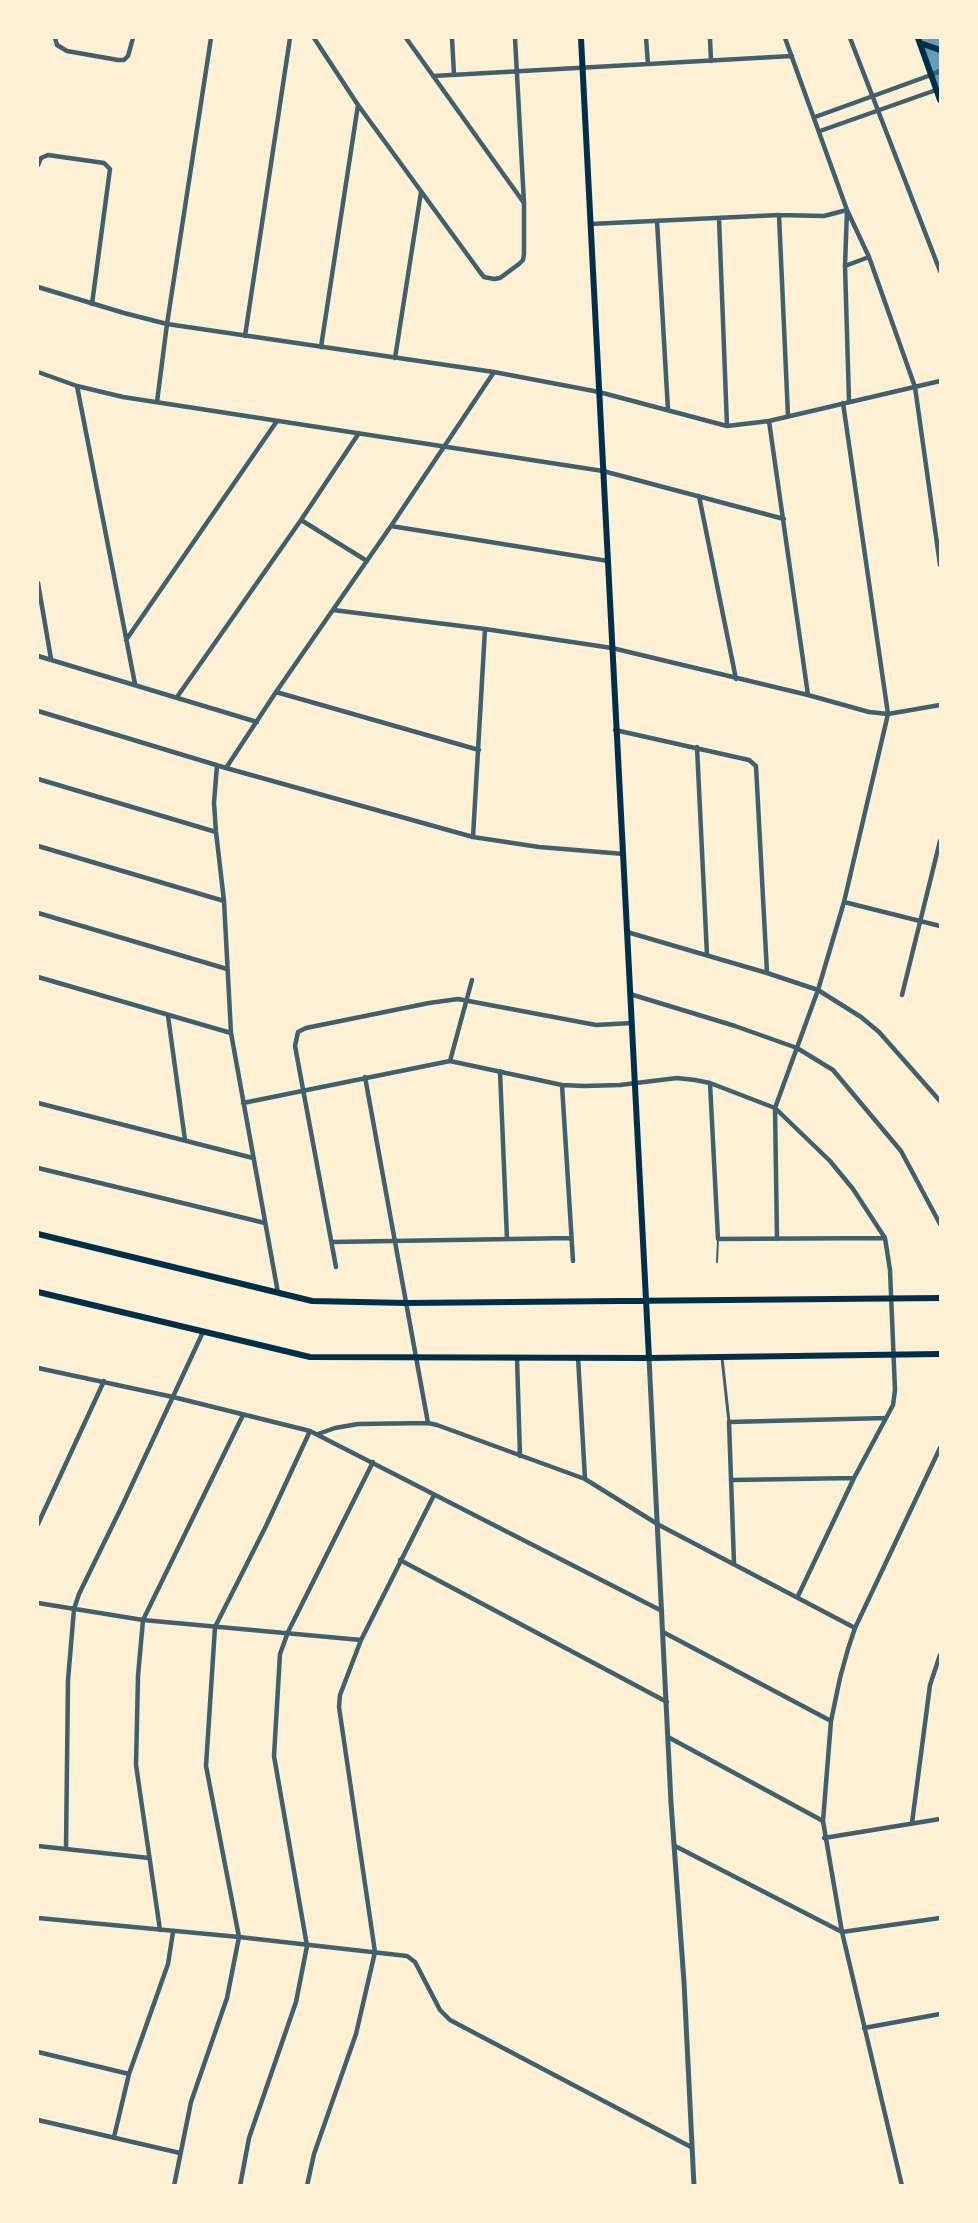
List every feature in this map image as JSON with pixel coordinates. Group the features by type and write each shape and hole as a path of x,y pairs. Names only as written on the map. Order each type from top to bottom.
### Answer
{"main road":[{"path":"581,38 649,1358"},
{"path":"919,40 938,49"},
{"path":"919,40 940,100"},
{"path":"38,1234 312,1301 940,1298"},
{"path":"38,1292 310,1357 649,1358 940,1354"}],"street":[{"path":"55,38 60,49 124,60 129,56 133,38"},
{"path":"158,402 167,324 211,38"},
{"path":"246,336 290,38"},
{"path":"314,38 358,105 480,272 488,279 500,278 523,260 524,203 514,38"},
{"path":"406,38 524,203"},
{"path":"452,38 454,75"},
{"path":"646,38 648,64"},
{"path":"710,38 711,61"},
{"path":"785,38 847,210 869,257 915,387 940,565"},
{"path":"850,38 940,271"},
{"path":"433,76 792,56"},
{"path":"815,117 940,71"},
{"path":"820,131 938,89"},
{"path":"321,347 358,105"},
{"path":"38,165 40,158 48,154 104,163 108,166 110,174 92,304"},
{"path":"396,358 421,192"},
{"path":"590,224 779,215 824,216 847,210"},
{"path":"777,1239 775,1108 818,990 844,902 888,714 846,402 847,210"},
{"path":"779,215 788,416"},
{"path":"719,218 727,426"},
{"path":"657,221 668,410"},
{"path":"845,266 869,257"},
{"path":"38,287 167,324 494,372 598,392 727,426 788,416 940,381"},
{"path":"38,372 77,386 123,397 603,471 784,519"},
{"path":"226,768 494,372"},
{"path":"77,386 135,684"},
{"path":"769,420 808,695"},
{"path":"126,640 277,421"},
{"path":"177,697 359,433"},
{"path":"699,496 736,679"},
{"path":"301,520 367,561"},
{"path":"391,526 608,561"},
{"path":"38,583 51,659"},
{"path":"333,610 612,648 869,712 888,714 940,705"},
{"path":"473,837 485,629"},
{"path":"38,656 257,722"},
{"path":"276,692 479,750"},
{"path":"38,711 226,768 473,837 539,847 624,854"},
{"path":"615,730 749,760 756,766 767,973"},
{"path":"697,747 707,955"},
{"path":"217,765 214,803 224,901 231,1034 278,1293"},
{"path":"38,779 216,832"},
{"path":"902,995 940,841"},
{"path":"38,846 224,901"},
{"path":"844,902 940,926"},
{"path":"38,913 227,969"},
{"path":"627,933 818,990 861,1017 879,1032 940,1101"},
{"path":"38,977 231,1034"},
{"path":"450,1061 472,980"},
{"path":"630,994 735,1026 797,1048 833,1070 889,1134 913,1170 940,1224"},
{"path":"336,1267 295,1046 298,1032 306,1028 451,999 467,1000 583,1024 632,1023"},
{"path":"168,1016 185,1140"},
{"path":"243,1103 450,1061 561,1084 603,1087 677,1078 710,1083 775,1108 845,1179 885,1238 889,1251 894,1355 894,1398 798,1596"},
{"path":"500,1071 507,1239"},
{"path":"365,1077 428,1422"},
{"path":"710,1083 718,1239 885,1238"},
{"path":"561,1084 573,1261"},
{"path":"38,1103 253,1158"},
{"path":"38,1168 265,1223"},
{"path":"332,1242 571,1238"},
{"path":"66,1848 68,1704 71,1627 74,1609 78,1594 202,1332"},
{"path":"722,1356 729,1422 734,1563"},
{"path":"578,1357 585,1479"},
{"path":"517,1358 520,1456"},
{"path":"649,1358 694,2186"},
{"path":"38,1368 173,1397 318,1434 662,1611"},
{"path":"38,1524 104,1381"},
{"path":"160,1930 136,1765 138,1676 143,1620 243,1415"},
{"path":"729,1422 886,1418"},
{"path":"318,1434 358,1424 428,1422 585,1479 659,1525 798,1596 855,1628"},
{"path":"174,2186 191,2102 227,1998 239,1937 206,1766 215,1627 310,1431"},
{"path":"902,2186 842,1932 824,1838 823,1821 831,1721 840,1678 855,1628 938,1457 940,1448"},
{"path":"240,2186 247,2144 296,2002 307,1946 274,1750 280,1654 288,1632 373,1462"},
{"path":"732,1480 854,1478"},
{"path":"307,2186 314,2154 356,2034 375,1952 339,1707 342,1688 361,1640 434,1495"},
{"path":"400,1560 667,1702"},
{"path":"38,1603 143,1620 361,1640"},
{"path":"663,1632 831,1721"},
{"path":"912,1823 930,1685 940,1655"},
{"path":"668,1737 823,1821"},
{"path":"824,1838 940,1819"},
{"path":"38,1845 149,1858"},
{"path":"675,1845 842,1932 940,1918"},
{"path":"38,1918 407,1956 415,1962 440,2010 450,2020 691,2147"},
{"path":"114,2137 129,2074 168,1964 173,1932"},
{"path":"864,2028 940,2014"},
{"path":"38,2052 129,2074"},
{"path":"38,2120 180,2153"}],"lane":[{"path":"717,1262 718,1239"}],"water":[{"path":"918,38 940,38 940,99"}]}
